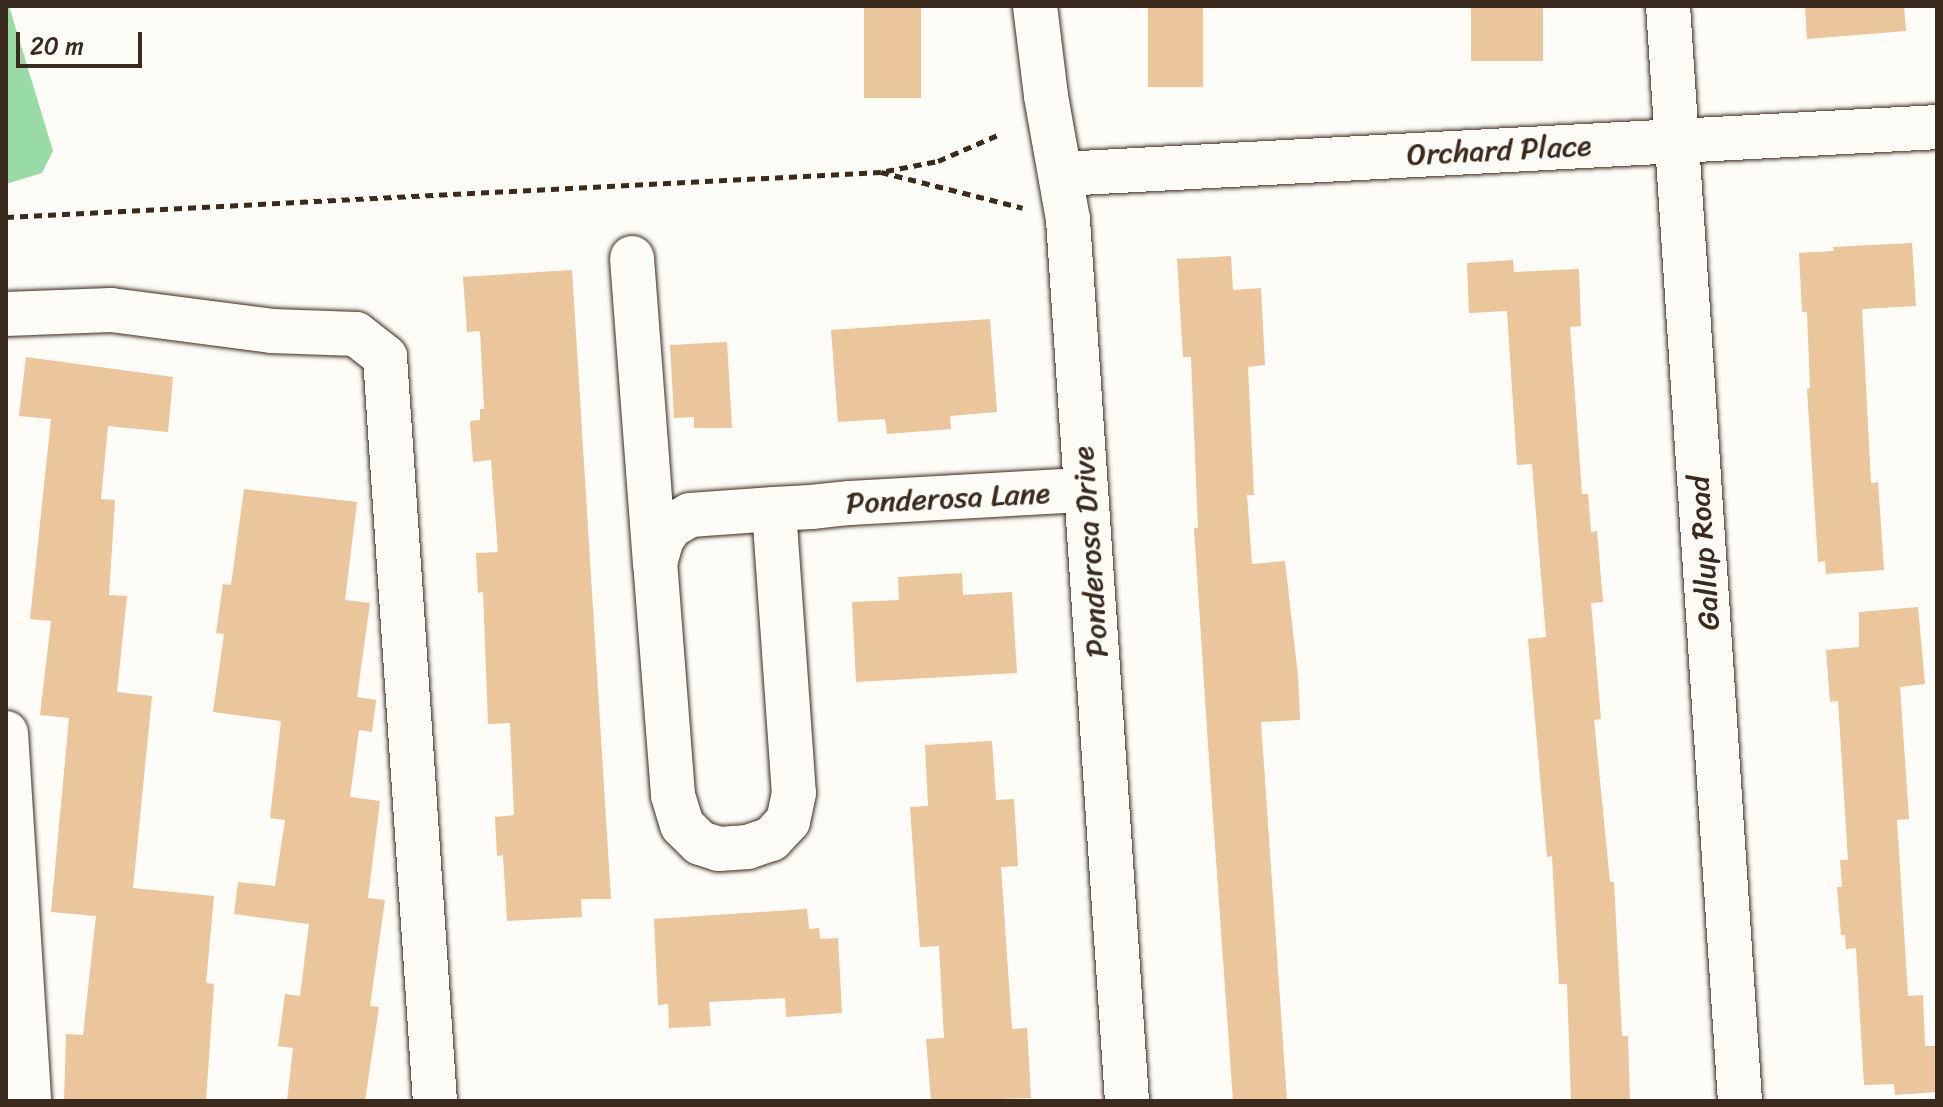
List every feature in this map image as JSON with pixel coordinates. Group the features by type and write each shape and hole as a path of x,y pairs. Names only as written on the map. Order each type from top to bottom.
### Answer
{"street":[{"name":"Ponderosa Drive","path":"1035,6 1046,96 1068,220 1127,1101"},
{"name":"Gallup Road","path":"1668,6 1740,1101"},
{"name":"Orchard Place","path":"1062,174 1937,127"},
{"path":"632,258 673,795 682,825 700,843 719,849 748,847 771,839 788,821 794,793 793,508"},
{"path":"6,314 111,310 272,331 356,334 385,357 435,1101"},
{"name":"Ponderosa Lane","path":"655,563 662,539 671,526 690,515 1086,490"},
{"path":"6,733 29,1101"}],"path":[{"path":"6,217 881,172 938,161 1000,134"},
{"path":"881,172 1068,220"}],"green space":[{"path":"6,6 9,6 53,151 42,173 6,184"}],"building":[{"path":"864,6 921,6 921,98 864,98"},
{"path":"1148,6 1203,6 1203,87 1148,87"},
{"path":"1471,6 1543,6 1543,61 1471,61"},
{"path":"1805,6 1904,6 1906,31 1807,39"},
{"path":"1912,243 1916,306 1862,309 1871,483 1878,482 1884,570 1826,574 1825,561 1818,562 1807,389 1810,388 1807,312 1802,312 1799,253 1834,251 1833,247"},
{"path":"1231,256 1233,290 1261,288 1265,365 1248,367 1254,495 1247,495 1252,564 1285,561 1298,676 1300,720 1261,722 1287,1101 1233,1101 1209,760 1194,528 1198,528 1191,357 1183,357 1177,259"},
{"path":"1513,260 1514,272 1579,269 1581,326 1570,327 1582,494 1588,494 1591,532 1597,531 1603,602 1591,603 1601,719 1594,720 1610,882 1614,882 1622,1036 1628,1036 1630,1101 1571,1101 1567,984 1559,984 1552,856 1547,857 1528,639 1546,637 1532,464 1517,465 1507,311 1469,313 1467,263"},
{"path":"572,270 611,899 581,899 582,917 507,921 503,855 497,856 495,817 514,815 510,723 488,724 483,592 478,593 476,553 498,552 491,460 473,462 470,421 480,420 480,409 484,409 480,331 467,332 463,277"},
{"path":"990,319 997,412 950,416 951,429 887,434 885,419 838,422 831,330"},
{"path":"727,342 732,428 694,428 694,417 674,418 670,345"},
{"path":"26,357 173,377 168,432 108,426 101,499 115,500 109,595 127,596 117,692 152,696 133,888 214,896 206,983 214,984 206,1101 64,1101 66,1034 83,1035 96,916 51,912 69,718 40,715 51,621 30,619 51,419 19,416"},
{"path":"244,489 357,502 345,600 370,603 357,697 376,700 372,732 359,730 350,797 380,801 368,898 385,900 370,1006 379,1007 365,1101 287,1101 293,1048 278,1046 285,994 300,996 309,924 234,914 238,882 275,886 285,820 270,818 281,721 213,712 224,634 216,633 223,584 231,585"},
{"path":"962,573 963,595 1012,592 1017,673 856,682 852,602 899,600 898,577"},
{"path":"1918,607 1925,684 1900,687 1909,819 1897,820 1908,996 1923,995 1925,1046 1937,1046 1937,1092 1895,1095 1894,1084 1864,1085 1856,948 1846,949 1845,935 1841,935 1837,887 1842,887 1840,860 1848,860 1838,701 1830,702 1826,650 1859,647 1859,612"},
{"path":"992,741 996,800 1014,799 1018,866 1001,867 1012,1029 1027,1028 1031,1098 931,1101 926,1039 944,1038 939,946 920,947 910,807 928,806 925,745"},
{"path":"807,909 809,929 819,928 820,939 838,938 842,1013 786,1017 785,998 709,1002 711,1026 669,1028 668,1004 658,1005 654,919"}]}
